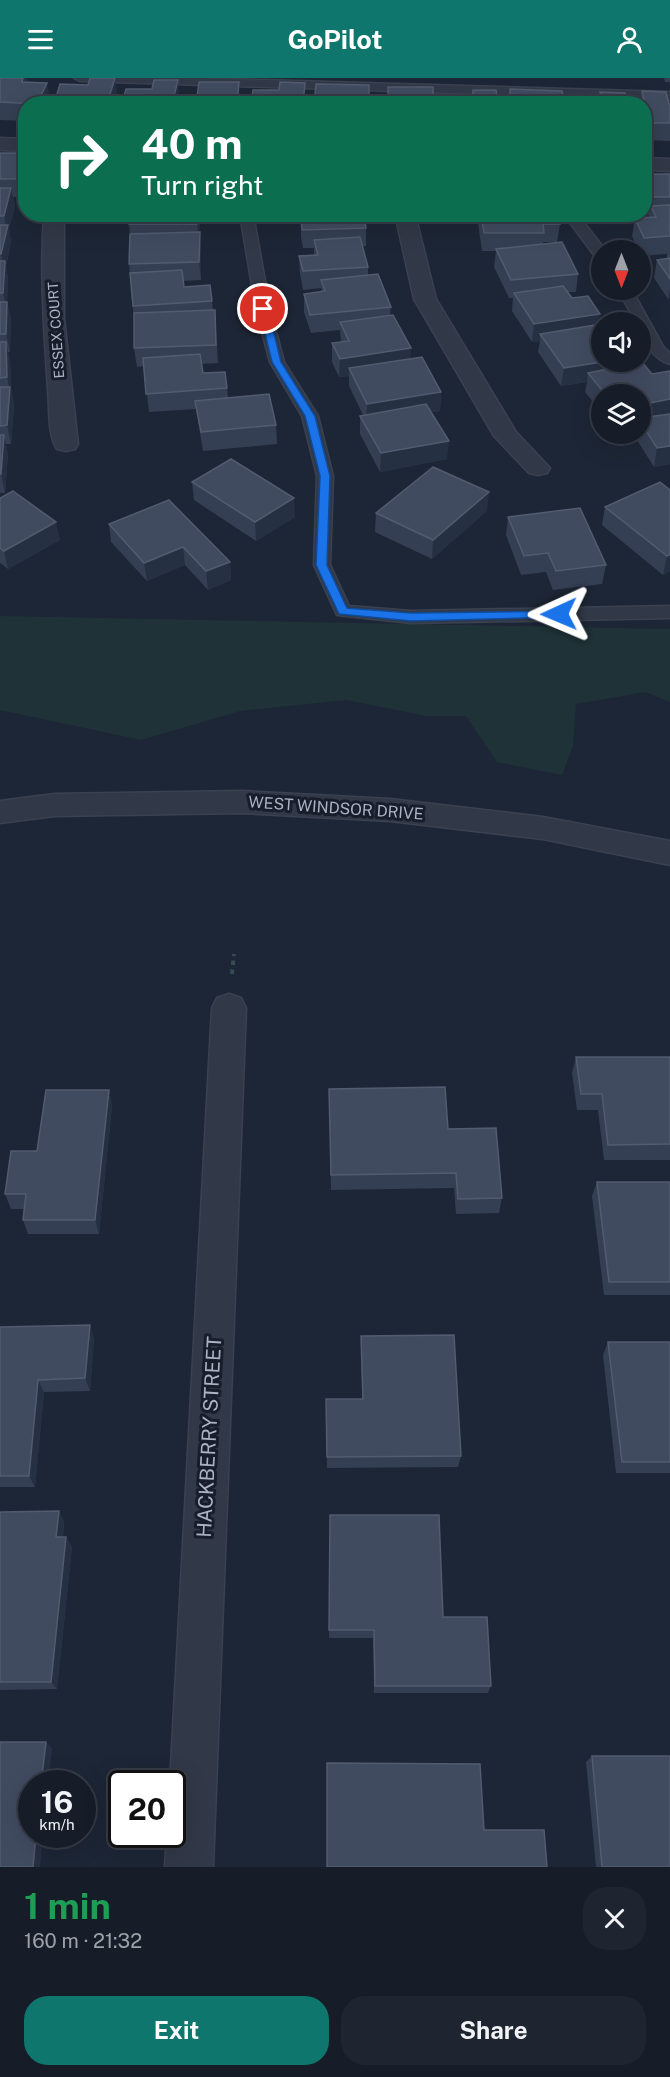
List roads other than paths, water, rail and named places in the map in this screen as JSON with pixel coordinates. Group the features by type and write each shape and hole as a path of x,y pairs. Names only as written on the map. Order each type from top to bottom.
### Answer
{"street":[{"path":"0,144 18,145"},
{"path":"652,164 670,165"},
{"name":"ESSEX COURT","path":"54,222 52,307 54,351 59,382 61,426 66,444"},
{"path":"407,222 425,299 506,436 538,468"},
{"name":"WEST WINDSOR DRIVE","path":"0,812 54,805 242,802 390,810 543,828 670,853"},
{"name":"HACKBERRY STREET","path":"189,1867 229,1008"}],"lane":[{"path":"80,78 670,96"},
{"path":"247,222 263,309 277,362 310,416 325,476 322,565 343,611 411,617 670,612"},
{"path":"577,222 591,241"},
{"path":"630,300 658,350 670,360"}]}
